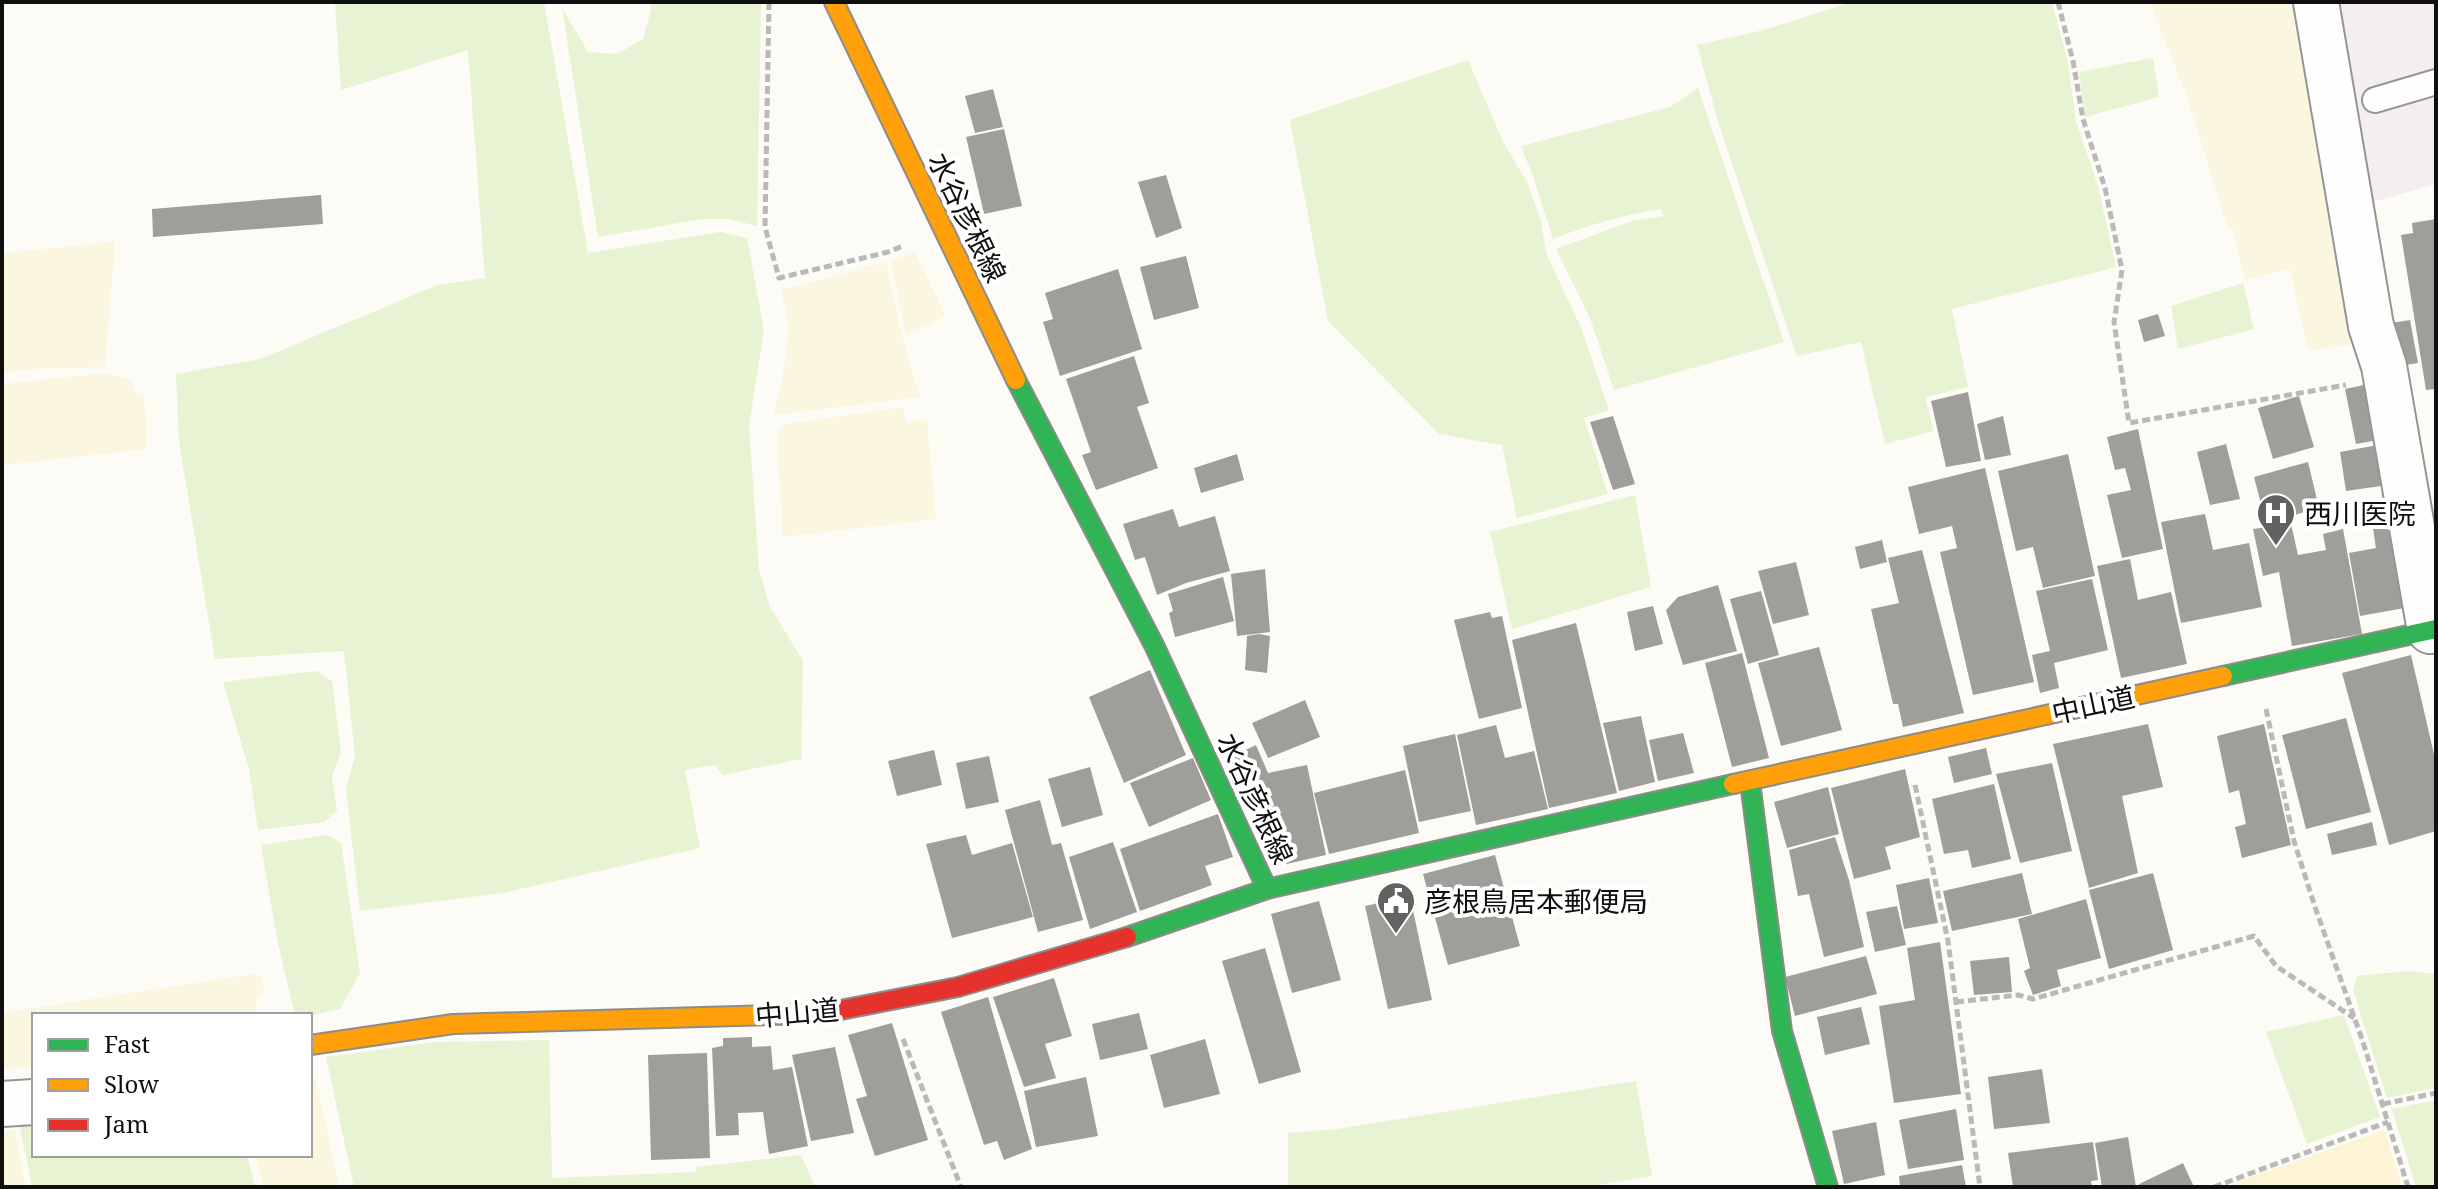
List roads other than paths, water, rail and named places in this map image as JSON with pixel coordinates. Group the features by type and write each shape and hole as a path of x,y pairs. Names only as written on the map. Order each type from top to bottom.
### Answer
{"main road":[{"name":"水谷彦根線","path":"834,2 1018,384 1154,645 1267,889 1750,782"},
{"name":"中山道","path":"1750,782 2433,630"},
{"path":"1750,782 1782,1031 1828,1187"},
{"name":"中山道","path":"312,1045 453,1024 820,1014 958,987 1153,930 1267,889"}],"street":[{"path":"2316,2 2371,326 2386,378 2433,630"},
{"path":"2,1104 32,1102"}],"lane":[{"path":"2375,100 2436,82"}],"place":[{"name":"西川医院","path":"2276,547"},
{"name":"彦根鳥居本郵便局","path":"1396,935"}]}
